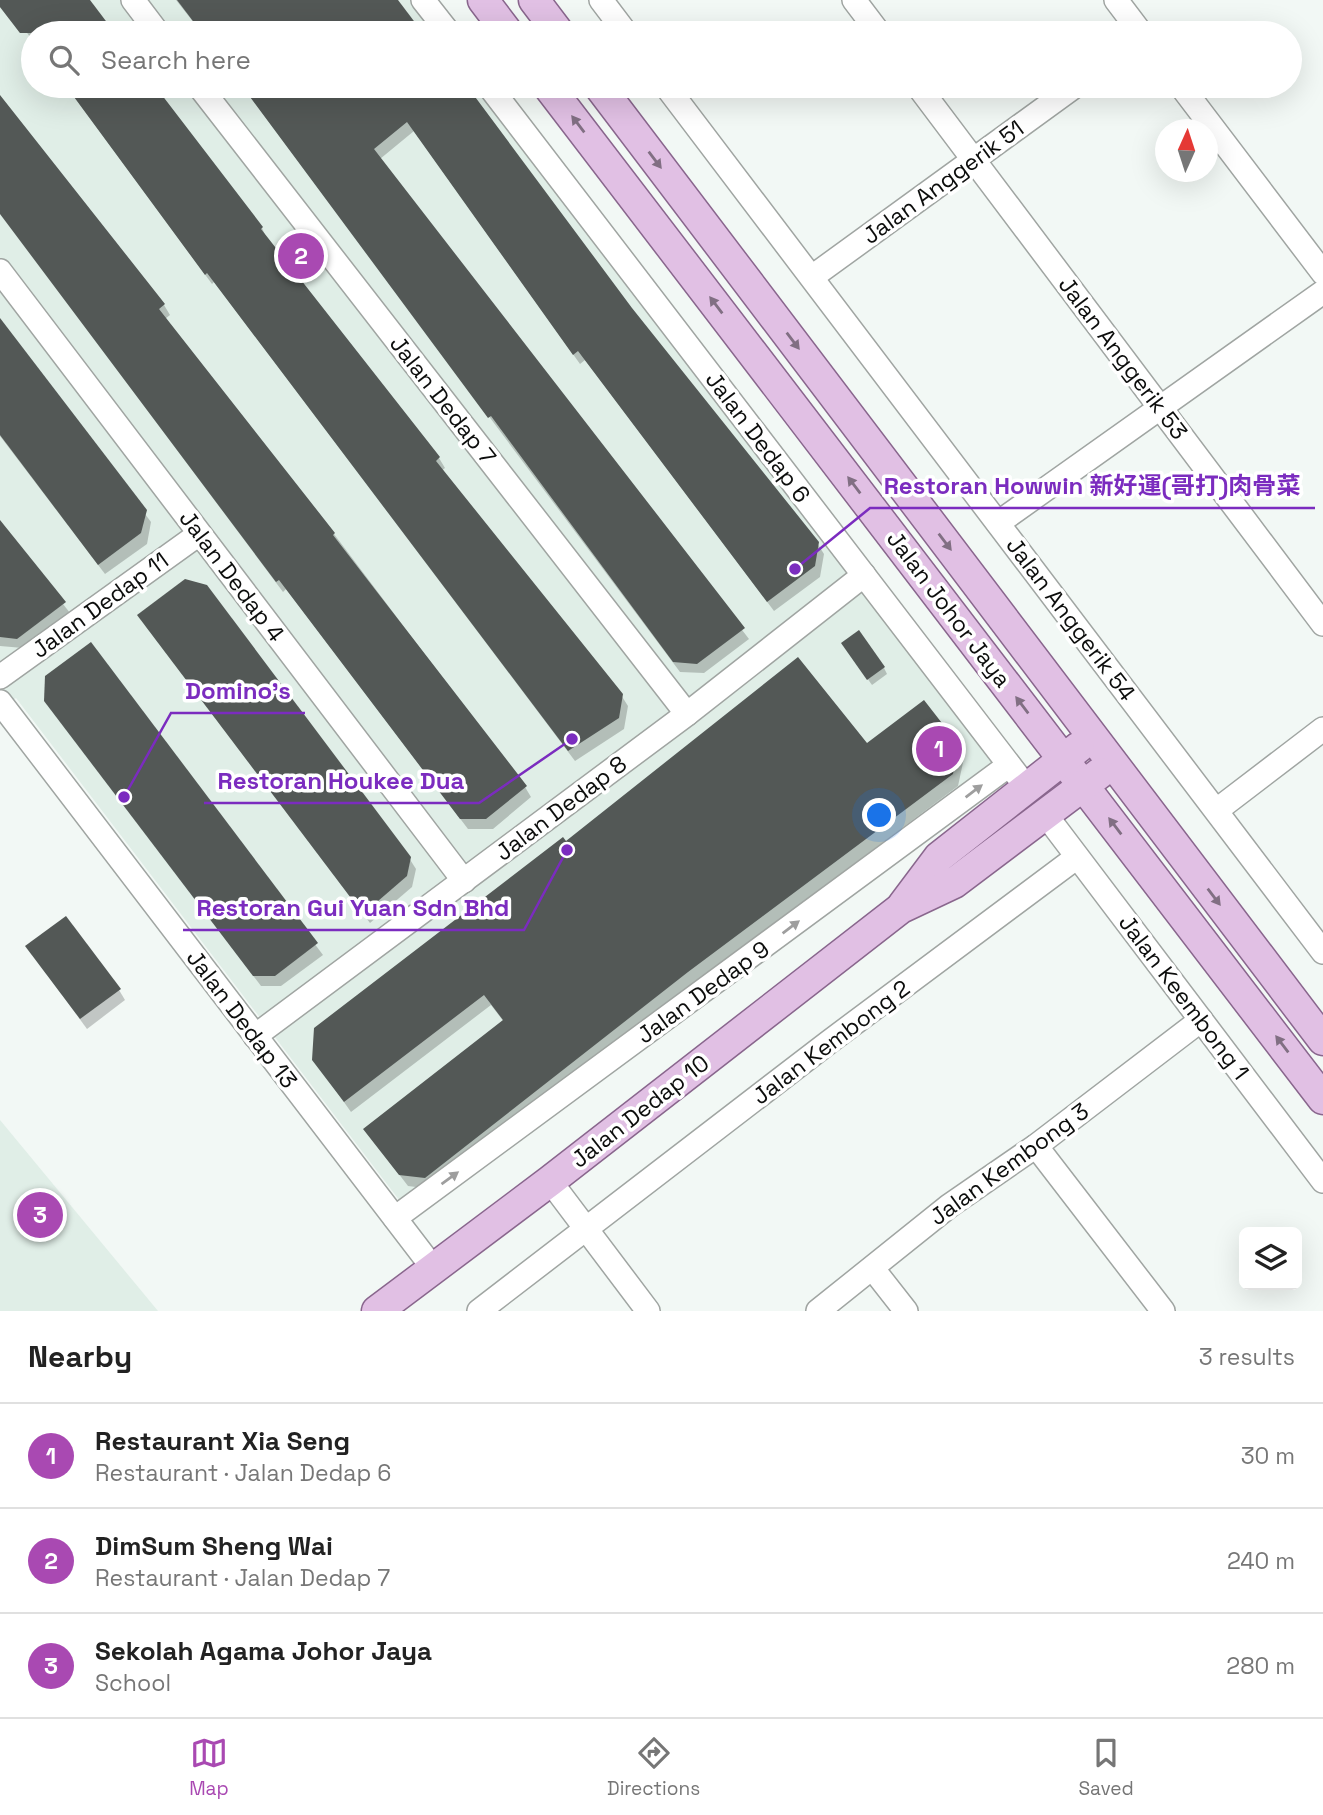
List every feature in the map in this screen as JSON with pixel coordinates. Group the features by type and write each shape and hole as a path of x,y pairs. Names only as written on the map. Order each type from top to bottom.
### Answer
{"main road":[{"path":"483,0 499,21"},
{"path":"534,0 550,21"},
{"name":"Jalan Johor Jaya","path":"557,98 1323,1099"},
{"name":"Jalan Johor Jaya","path":"608,98 1323,1040"},
{"name":"Jalan Dedap 10","path":"901,908 939,857 1018,776 1063,759 1092,736"},
{"name":"Jalan Dedap 10","path":"377,1311 550,1181 901,908 954,883 1113,764"}],"street":[{"path":"132,0 149,21"},
{"path":"423,0 440,21"},
{"path":"601,0 617,21"},
{"path":"854,0 870,21"},
{"path":"1121,2 1133,21"},
{"name":"Jalan Dedap 7","path":"208,98 687,714"},
{"name":"Jalan Dedap 6","path":"498,98 1018,776"},
{"name":"Jalan Anggerik 54","path":"675,98 1323,952"},
{"name":"Jalan Anggerik 53","path":"927,98 1323,624"},
{"name":"Jalan Anggerik 51","path":"812,277 1058,98"},
{"path":"1190,98 1323,274"},
{"name":"Jalan Dedap 4","path":"0,271 464,881"},
{"path":"998,523 1323,292"},
{"name":"Jalan Dedap 11","path":"0,677 199,534"},
{"name":"Jalan Dedap 8","path":"255,1036 687,714 864,575"},
{"name":"Jalan Dedap 13","path":"0,702 433,1268"},
{"path":"1217,810 1323,729"},
{"name":"Jalan Dedap 9","path":"395,1218 1018,776"},
{"name":"Jalan Keembong 1","path":"1045,814 1323,1181"},
{"name":"Jalan Kembong 2","path":"478,1311 829,1042 1077,857"},
{"name":"Jalan Kembong 3","path":"818,1311 949,1206 1036,1146 1201,1020"},
{"path":"1036,1146 1163,1311"},
{"path":"550,1181 648,1311"},
{"path":"873,1269 906,1311"}],"shaded area":[{"path":"0,0 416,0 432,21 21,21 21,98 490,98 996,764 403,1205 16,698 0,707"},
{"path":"0,1120 158,1311 0,1311"}],"building":[{"path":"0,0 90,0 106,21 21,21 20,33 0,7"},
{"path":"177,0 398,0 414,21 193,21"},
{"path":"0,95 165,304 159,309 335,533 333,535 527,786 486,819 460,819 279,580 276,582 0,214"},
{"path":"75,98 164,98 263,227 261,229 440,457 436,461 623,694 619,718 568,751 207,273 205,275"},
{"path":"251,98 476,98 632,308 819,542 815,566 767,602 578,351 573,355 407,122 374,149 745,628 697,664 673,662 491,416 488,418"},
{"path":"0,318 147,510 141,533 98,565 0,435"},
{"path":"0,520 66,602 17,639 0,637"},
{"path":"185,579 207,585 411,857 407,876 363,914 137,615"},
{"path":"859,630 885,667 867,680 841,643"},
{"path":"91,642 318,943 275,976 253,976 44,701 45,676"},
{"path":"798,657 867,743 924,700 959,745 953,774 688,972 425,1178 399,1175 363,1129 503,1020 484,995 344,1102 312,1060 314,1028 563,837 566,841"},
{"path":"66,916 121,989 80,1019 25,946"}],"place":[{"name":"DimSum Sheng Wai","path":"301,256"},
{"name":"Restoran Howwin 新好運(哥打)肉骨菜","path":"795,569"},
{"name":"Restoran Houkee Dua","path":"572,739"},
{"name":"Restaurant Xia Seng","path":"939,749"},
{"name":"Domino's","path":"124,797"},
{"name":"Restoran Gui Yuan Sdn Bhd","path":"567,850"},
{"name":"Sekolah Agama Johor Jaya","path":"40,1215"}]}
